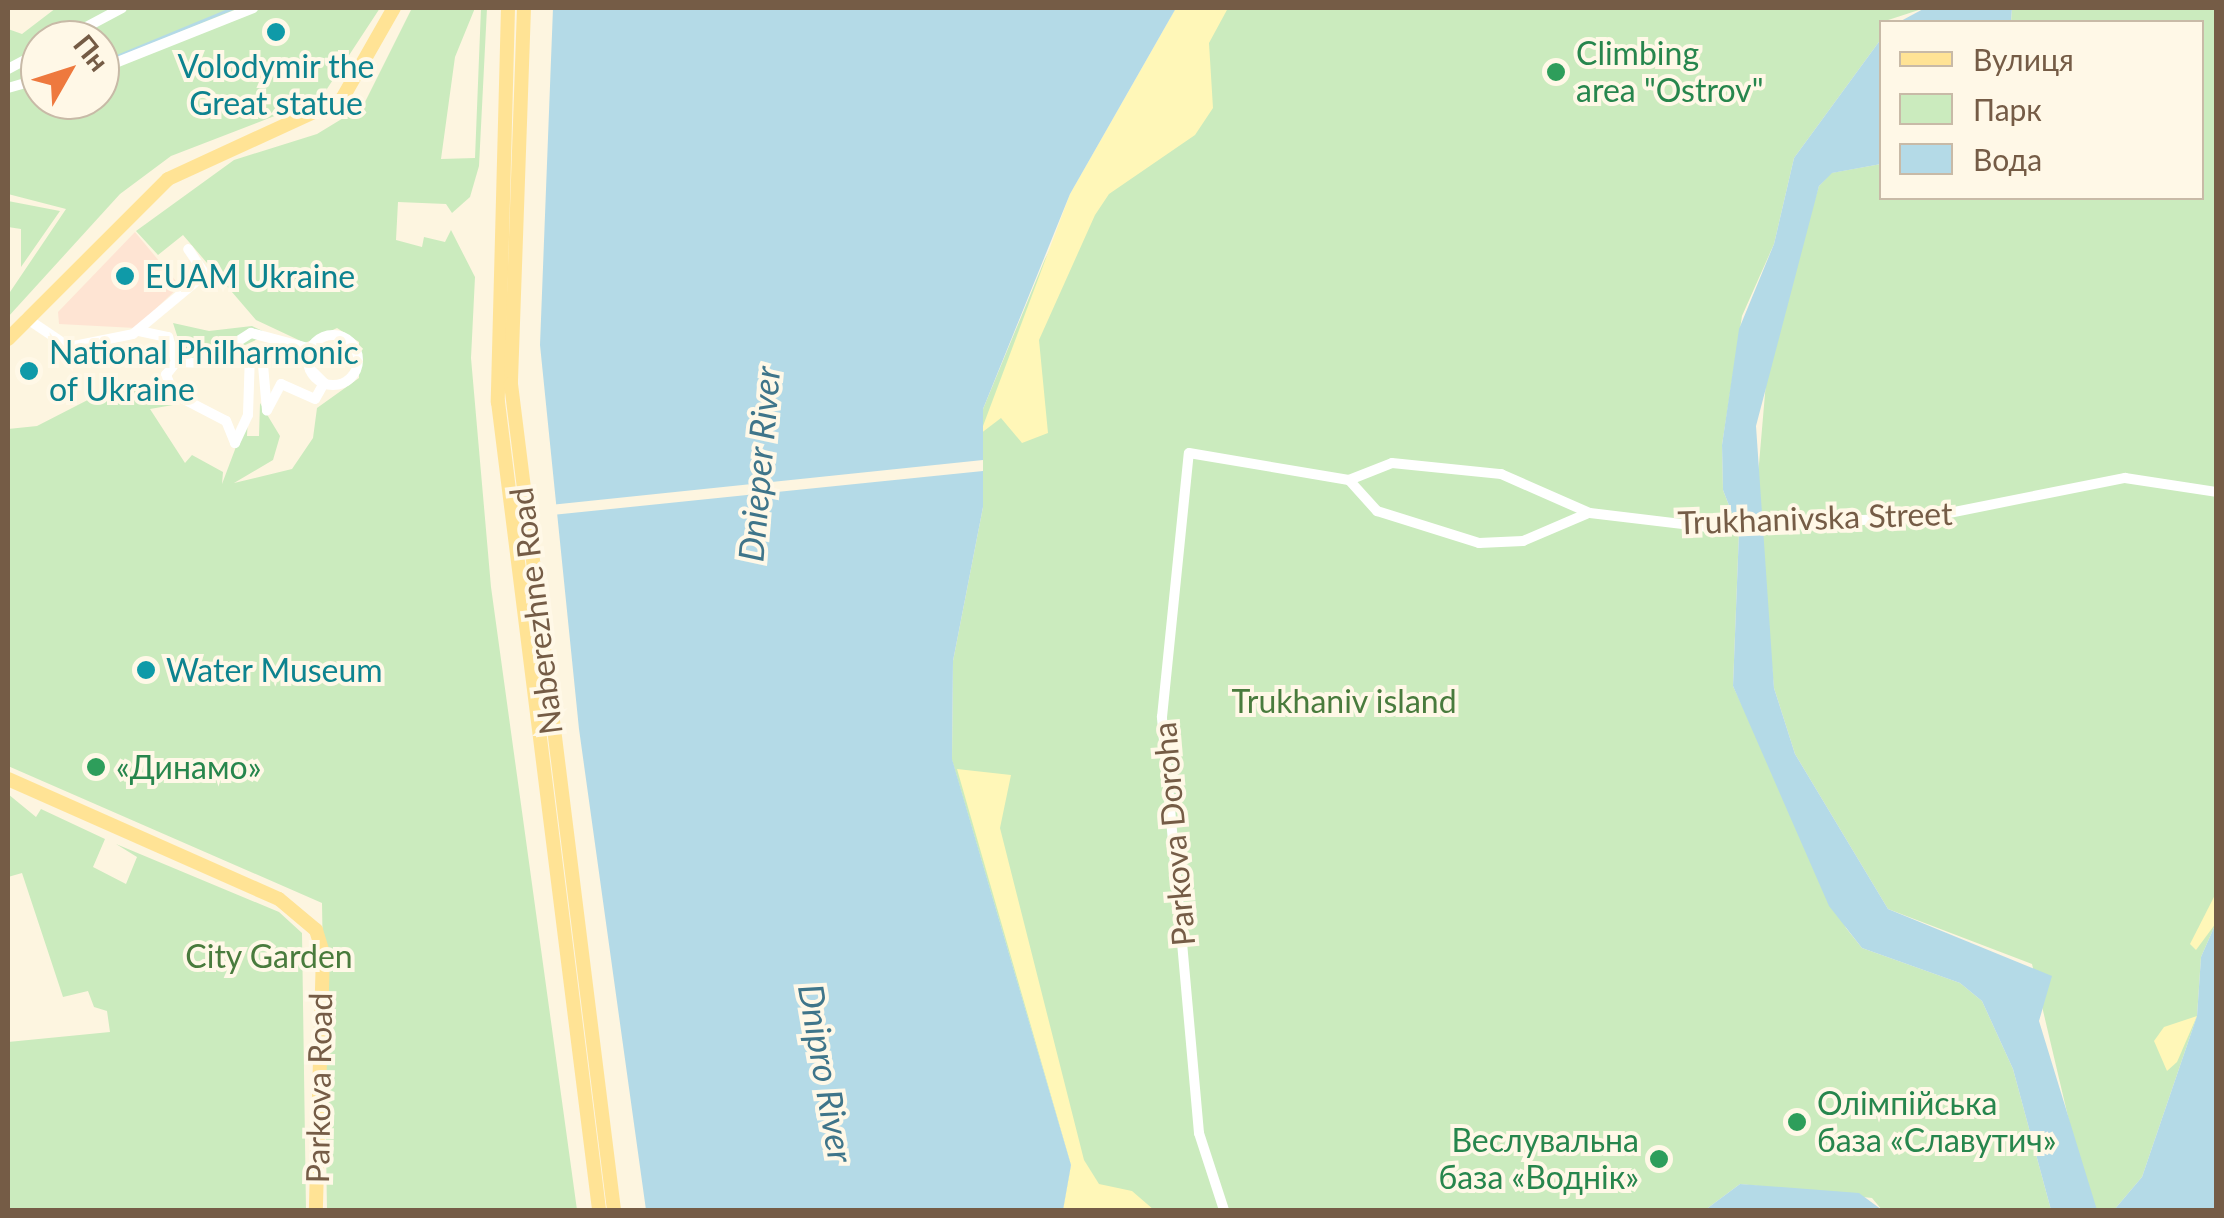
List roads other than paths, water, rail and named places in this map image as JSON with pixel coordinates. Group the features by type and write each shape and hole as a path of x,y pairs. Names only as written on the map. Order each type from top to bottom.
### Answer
{"main road":[{"path":"8,339 168,178 224,145 332,108 362,76 394,8"},
{"name":"Naberezhne Road","path":"508,8 495,364 599,1210"},
{"name":"Naberezhne Road","path":"524,8 511,384 614,1210"},
{"name":"Parkova Road","path":"8,778 300,912 323,953 316,1210"}],"street":[{"path":"100,20 122,8"},
{"path":"120,61 254,8"},
{"path":"140,331 205,274 188,250"},
{"path":"26,318 69,347 140,331 168,337 176,362 170,387 224,420 235,443 248,415 250,354 262,354 267,410 281,384 315,399 324,384 310,369 311,349"},
{"path":"176,362 204,364 251,333 311,349 338,336 358,360 340,384 310,369"},
{"name":"Trukhanivska Street","path":"1189,453 1349,480 1392,463 1501,474 1590,513 1736,524 1929,518 2125,478 2216,492"},
{"name":"Parkova Doroha","path":"1189,453 1162,717 1199,1133 1224,1210"},
{"name":"Trukhanivska Street","path":"1349,480 1377,511 1480,543 1523,541 1590,513"}],"water":[{"path":"553,8 1176,8 1070,194 983,409 983,507 953,661 952,759 1071,1165 1063,1210 646,1210 579,729 540,345"},
{"path":"1925,8 2012,8 2011,20 1903,20"},
{"path":"1879,42 1879,164 1832,173 1819,186 1756,426 1774,688 1795,754 1888,909 2052,976 2039,1021 2097,1210 2051,1210 2013,1069 1982,1001 1960,983 1862,948 1829,906 1733,686 1739,531 1723,490 1722,445 1739,329 1774,244 1794,158"},
{"path":"2216,923 2216,1210 2114,1210 2142,1177 2197,1016 2201,957"},
{"path":"1740,1184 1859,1193 1882,1210 1705,1210"}],"waterway":[{"path":"120,55 233,8"}],"place":[{"name":"Volodymir the Great statue","path":"276,32"},
{"name":"Climbing area \"Ostrov\"","path":"1556,72"},
{"name":"EUAM Ukraine","path":"125,276"},
{"name":"National Philharmonic of Ukraine","path":"29,371"},
{"name":"Water Museum","path":"146,670"},
{"name":"«Динамо»","path":"96,767"},
{"name":"Олімпійська база «Славутич»","path":"1797,1122"},
{"name":"Веслувальна база «Воднік»","path":"1659,1159"}],"water label":[{"name":"Dnieper River","path":"758,464"},
{"name":"Dnipro River","path":"827,1073"}],"park label":[{"name":"Trukhaniv island","path":"1344,701"},
{"name":"City Garden","path":"269,956"}]}
